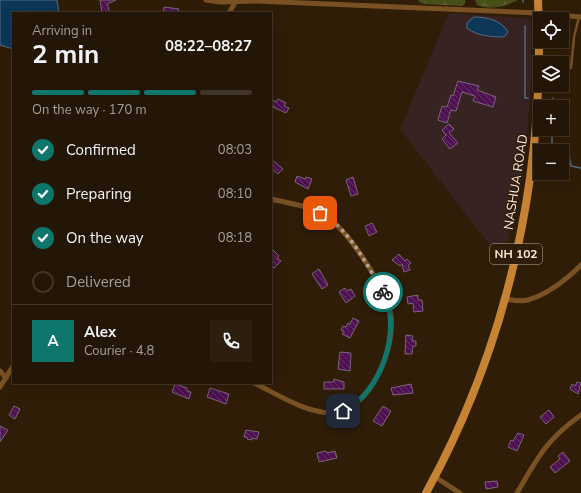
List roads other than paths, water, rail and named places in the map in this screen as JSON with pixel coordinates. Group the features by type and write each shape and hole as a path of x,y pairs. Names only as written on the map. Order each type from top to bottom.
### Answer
{"main road":[{"name":"NASHUA ROAD","path":"538,0 539,12"},
{"name":"NASHUA ROAD","path":"426,493 473,394 505,299 523,223 534,155 539,83 539,48"}],"street":[{"path":"206,0 221,2 256,1 533,13"},
{"path":"230,12 236,1"},
{"path":"569,16 580,17"},
{"path":"256,384 312,410 330,413 343,411 359,402 371,388 382,365 390,336 391,318 384,294 344,232 330,219 320,213 272,199"},
{"path":"505,299 527,301 569,277 581,265"},
{"path":"0,387 12,368"},
{"path":"0,371 6,378"},
{"path":"517,493 546,446 564,427 581,415"},
{"path":"434,477 460,493"}],"lane":[{"path":"571,68 574,37 580,17"}],"water":[{"path":"0,0 57,0 59,12 12,12 12,49 0,45"},
{"path":"474,17 498,22 508,32 504,37 475,33 467,28 467,23"}],"waterway":[{"path":"525,26 525,98 528,98"},
{"path":"552,136 552,144"},
{"path":"569,155 571,166 581,168"}]}
